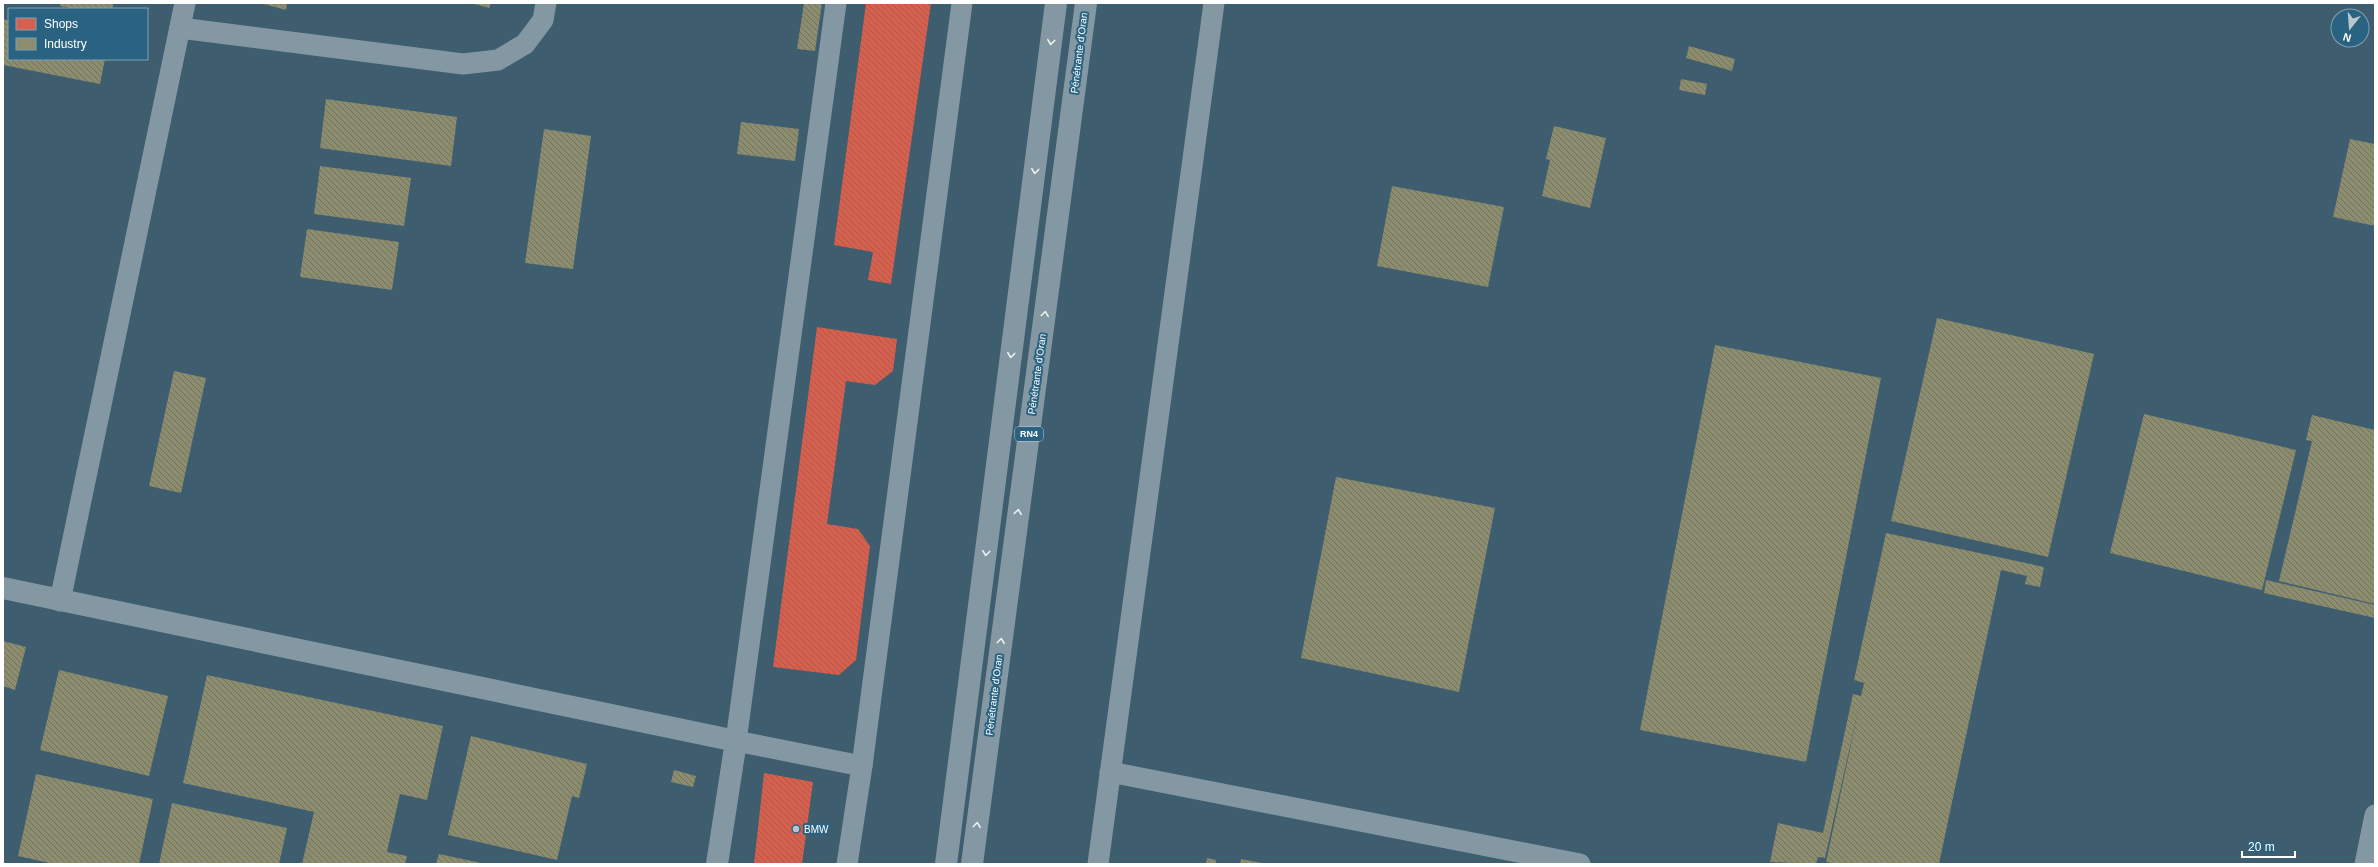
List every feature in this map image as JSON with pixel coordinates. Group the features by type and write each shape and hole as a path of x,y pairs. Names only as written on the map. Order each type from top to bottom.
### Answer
{"main road":[{"name":"RN4","path":"946,864 1056,3"},
{"name":"Pénétrante d'Oran","path":"972,864 1086,3"},
{"path":"3,588 736,740 717,864"}],"street":[{"path":"60,601 185,3"},
{"path":"180,28 463,64 498,60 525,44 543,20 546,3"},
{"path":"836,3 736,740 862,766"},
{"path":"847,864 862,766 962,3"},
{"path":"1098,864 1214,3"},
{"path":"1110,772 1580,864"},
{"path":"2365,864 2375,815"}],"building: Shops":[{"path":"866,3 931,3 891,284 868,280 873,252 834,245"},
{"path":"817,327 897,339 893,371 875,385 846,381 827,524 858,529 870,546 856,660 839,675 773,667"},
{"path":"764,773 813,782 802,864 754,864"}],"building: Industry":[{"path":"61,3 114,3 112,8 70,8 60,6"},
{"path":"260,3 287,3 286,10"},
{"path":"471,3 491,3 489,8"},
{"path":"804,3 822,3 815,51 797,49"},
{"path":"3,19 8,21 8,60 105,60 100,84 3,65"},
{"path":"1689,46 1735,59 1732,71 1686,58"},
{"path":"1681,79 1707,84 1705,95 1679,90"},
{"path":"326,99 457,117 451,166 320,148"},
{"path":"741,122 799,129 795,161 737,154"},
{"path":"1554,126 1606,138 1590,208 1542,196 1550,160 1546,159"},
{"path":"544,129 591,136 573,269 525,263"},
{"path":"2350,139 2375,144 2375,226 2333,217"},
{"path":"320,166 411,178 404,226 314,214"},
{"path":"1392,186 1504,207 1488,287 1377,266"},
{"path":"307,229 399,242 392,290 300,277"},
{"path":"1937,318 2094,354 2048,557 1891,521"},
{"path":"1715,345 1881,378 1806,762 1640,730"},
{"path":"174,371 206,378 181,493 149,486"},
{"path":"2144,414 2296,450 2262,590 2110,553"},
{"path":"2312,415 2375,430 2375,604 2279,581 2312,441 2306,440"},
{"path":"1336,477 1495,508 1459,692 1301,658"},
{"path":"1886,533 2044,567 2040,587 2025,584 2027,576 2001,570 1939,864 1836,864 1826,862 1860,702 1825,858 1818,857 1816,864 1770,862 1778,823 1823,833 1853,694 1861,696 1864,683 1854,680"},
{"path":"2266,580 2375,605 2375,618 2264,593"},
{"path":"3,641 26,647 15,690 3,686"},
{"path":"59,670 168,696 149,776 40,750"},
{"path":"207,675 443,726 427,800 400,794 387,852 407,856 405,864 302,864 314,812 183,783"},
{"path":"471,736 587,764 579,798 572,796 557,860 448,835"},
{"path":"674,770 696,776 693,787 671,782"},
{"path":"36,774 153,799 139,864 54,864 18,856"},
{"path":"172,803 287,828 279,864 159,864"},
{"path":"439,854 481,863 481,864 436,864"},
{"path":"1207,858 1216,860 1216,864 1206,864"},
{"path":"1241,859 1262,863 1262,864 1240,864"}],"place":[{"name":"BMW","path":"796,829"}]}
